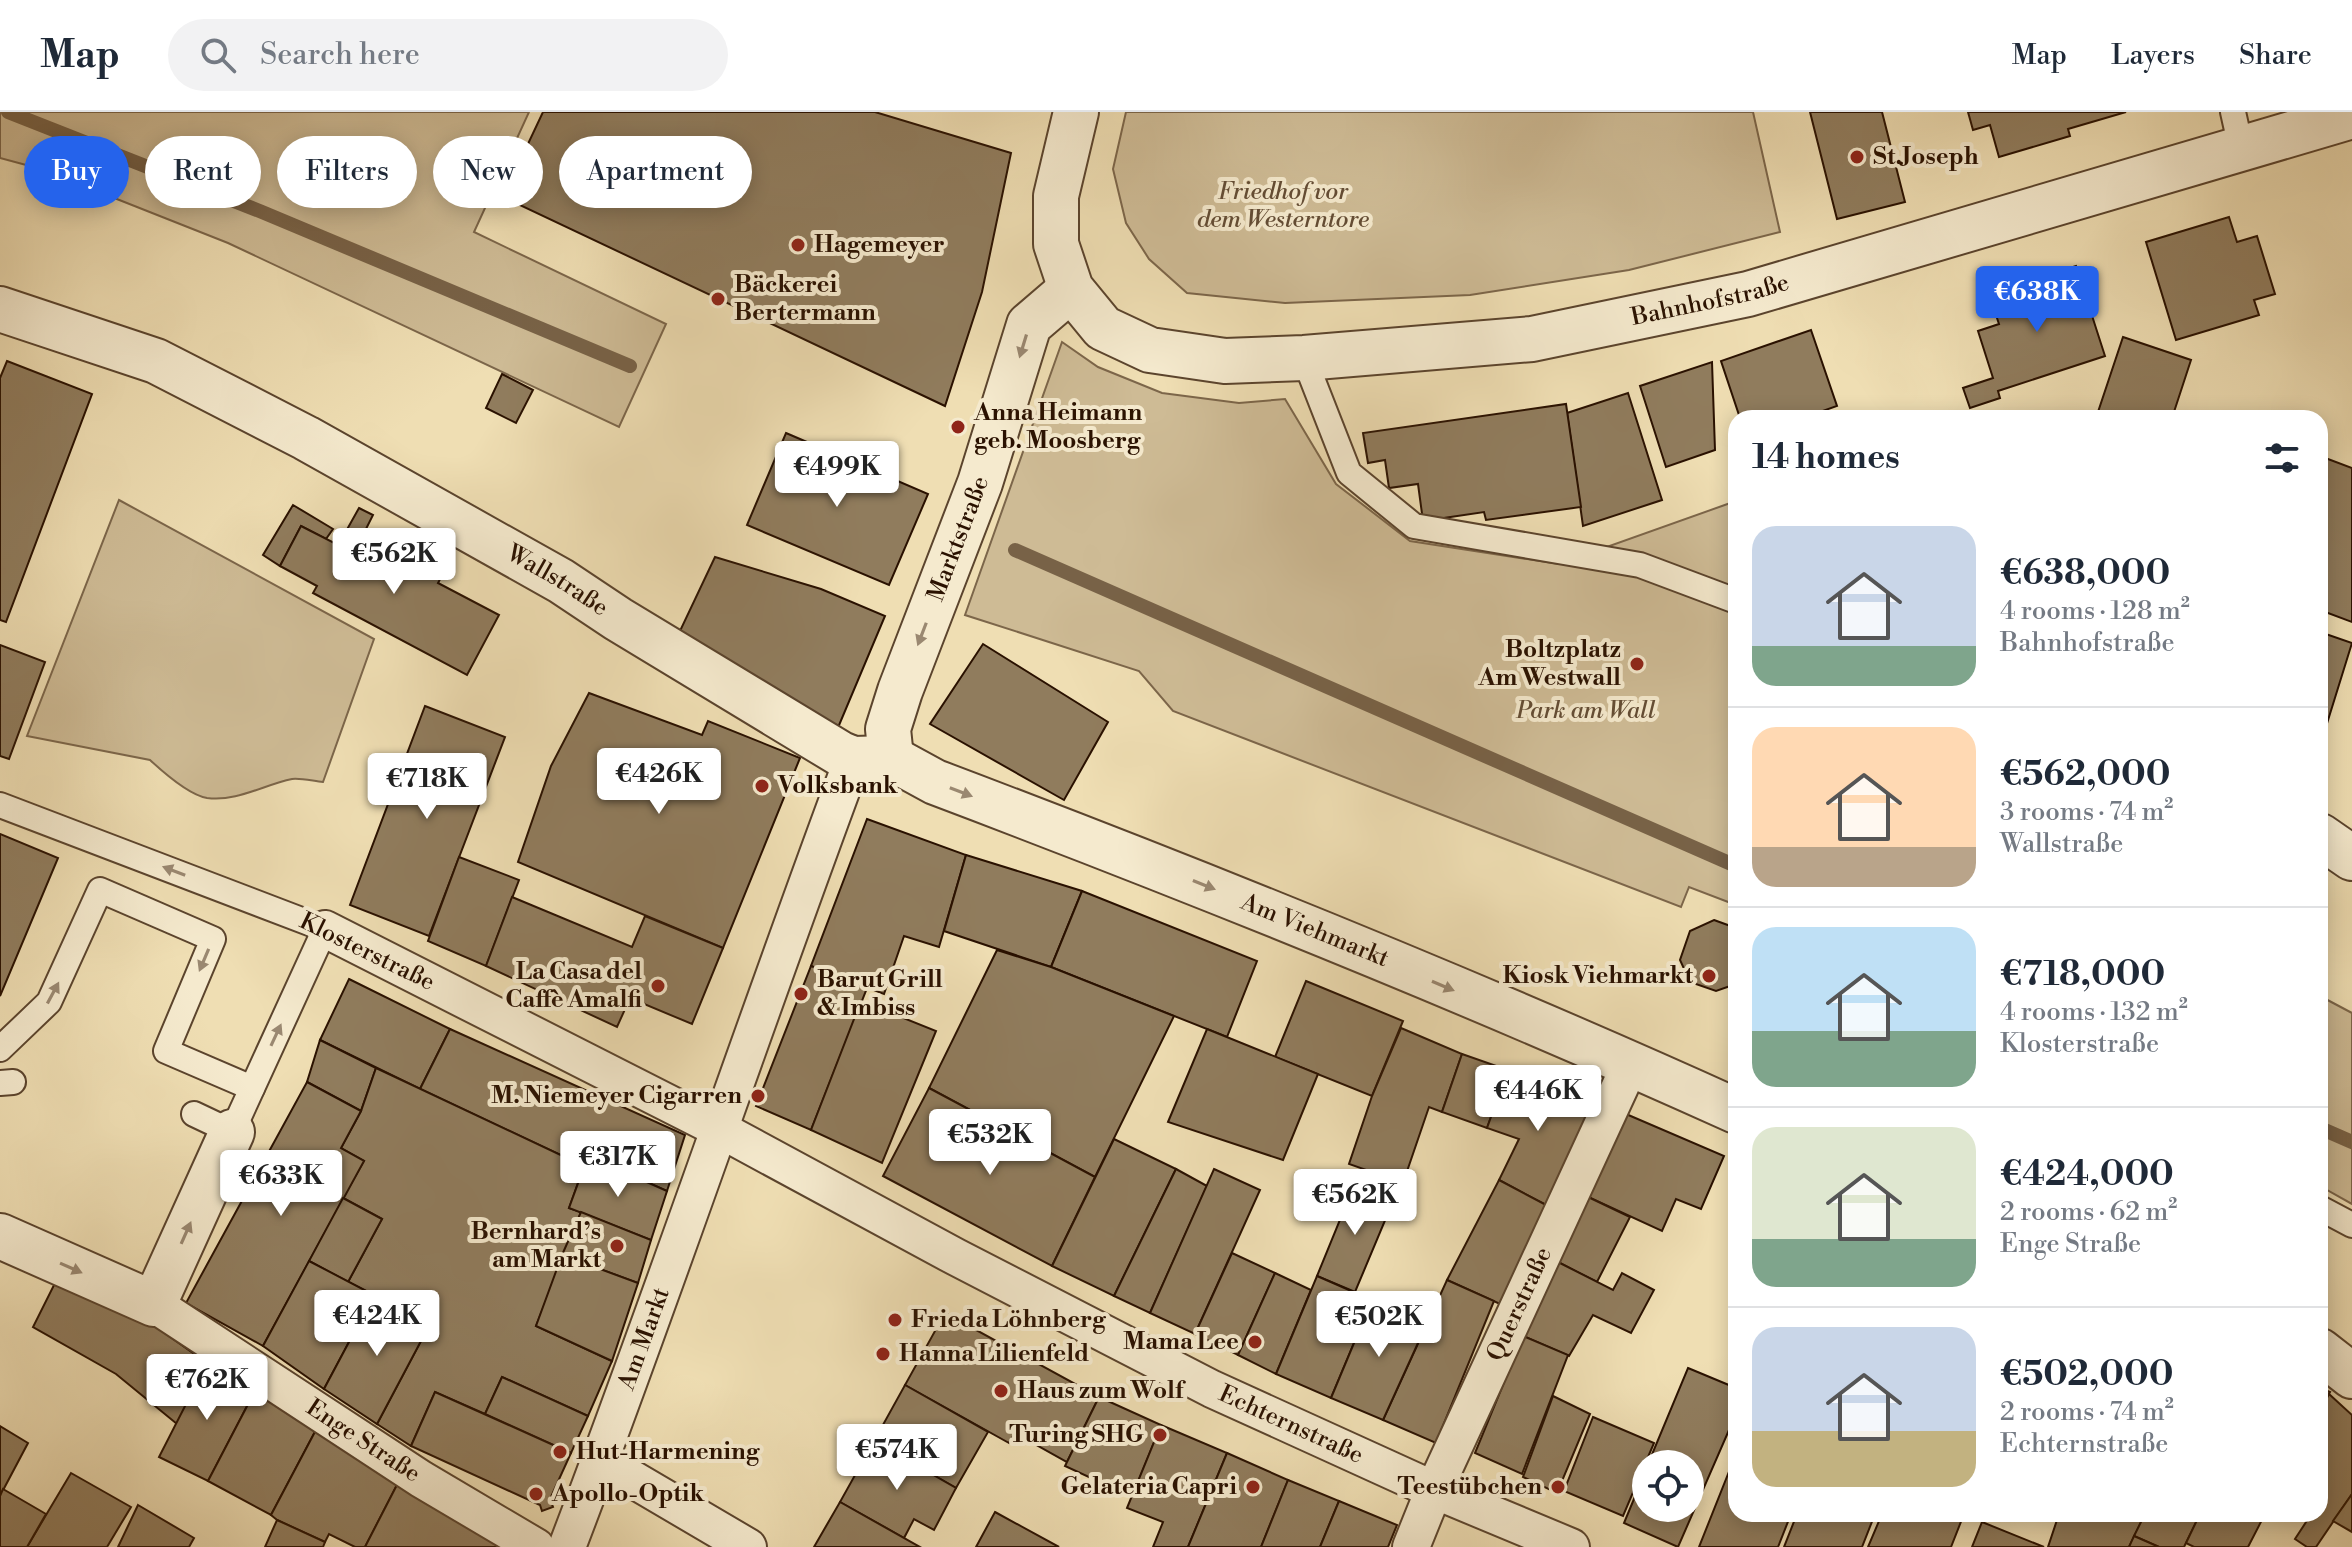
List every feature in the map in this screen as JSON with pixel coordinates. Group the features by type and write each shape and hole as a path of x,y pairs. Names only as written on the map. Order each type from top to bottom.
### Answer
{"street":[{"path":"1071,289 1056,244 1056,196 1076,112"},
{"name":"Bahnhofstraße","path":"1071,289 1103,328 1150,350 1225,361 1304,358 1532,339 1748,294 2237,130 2352,116"},
{"name":"Marktstraße","path":"721,1130 794,918 888,729 980,483 1029,325 1071,289"},
{"name":"Wallstraße","path":"0,309 156,361 306,438 561,581 618,619 872,758"},
{"name":"Am Viehmarkt","path":"872,758 1172,872 1631,1063 1728,1107"},
{"path":"2328,842 2352,858"},
{"name":"Klosterstraße","path":"325,929 721,1130"},
{"name":"Querstraße","path":"1411,1547 1434,1490 1631,1063"},
{"path":"154,1304 213,1123"},
{"name":"Am Markt","path":"567,1547 721,1130"},
{"name":"Echternstraße","path":"721,1130 956,1257 1212,1389 1434,1490 1571,1547"},
{"name":"Enge Straße","path":"0,1236 154,1304 421,1479 536,1547"},
{"path":"2328,1357 2352,1376"},
{"path":"600,1460 748,1547"}],"lane":[{"path":"1304,358 1349,473 1414,526 1640,565 1728,598"},
{"name":"Klosterstraße","path":"0,805 325,929"},
{"path":"0,1049 49,1002 100,890 213,939 166,1051 252,1088"},
{"path":"213,1123 252,1088 325,929"},
{"path":"2328,1212 2352,1225"}],"green space":[{"path":"0,112 529,112 518,136 433,136 433,208 485,208 474,232 666,324 619,427 228,243 129,204 129,136 24,136 24,164 0,158"},
{"name":"Friedhof vor dem Westerntore","path":"1126,112 1753,112 1780,232 1629,270 1470,295 1285,303 1187,293 1149,259 1126,223 1113,169"},
{"name":"Park am Wall","path":"1062,342 1098,367 1162,393 1239,403 1285,399 1336,484 1410,541 1559,564 1728,504 1728,902 1689,887 1681,907 1173,711 1139,671 965,615"},
{"path":"119,500 374,639 323,782 292,779 229,798 207,798 184,788 150,760 27,736"},
{"path":"2328,1000 2352,1013 2352,1204 2328,1190"}],"building":[{"name":"Hagemeyer","path":"543,112 875,112 1011,153 982,292 945,406 526,208 543,208 543,136 532,136"},
{"name":"St.Joseph","path":"1810,112 1882,112 1905,202 1837,219"},
{"path":"1968,112 2126,112 2068,129 2070,136 1999,157 1990,125 1973,130"},
{"path":"2229,217 2237,242 2257,236 2275,294 2254,300 2259,315 2176,340 2146,242"},
{"path":"2076,266 2105,356 1998,391 2000,398 1970,408 1963,388 1993,378 1978,331 1999,324 1989,294"},
{"path":"1811,330 1837,406 1826,410 1737,410 1721,361"},
{"path":"2123,337 2191,360 2175,410 2099,410"},
{"path":"7,361 92,394 6,622 0,620 0,378"},
{"path":"1712,362 1715,450 1666,467 1640,386"},
{"path":"502,374 533,390 516,423 486,408"},
{"path":"1628,393 1662,500 1583,526 1567,413"},
{"path":"1566,404 1581,507 1486,520 1484,512 1423,521 1418,484 1389,488 1385,460 1368,463 1363,433"},
{"path":"786,433 928,494 889,585 747,525"},
{"path":"2328,459 2352,468 2352,622 2328,613"},
{"path":"293,505 333,529 326,539 301,526 280,566 263,555"},
{"path":"359,508 373,515 360,541 345,533"},
{"path":"301,526 338,545 345,533 405,565 411,553 445,570 438,583 499,615 467,675 313,593 317,586 280,566"},
{"path":"715,557 821,589 885,616 837,730 679,633"},
{"path":"2328,635 2352,643 2328,720"},
{"path":"983,644 1108,722 1064,800 930,724"},
{"path":"0,645 45,662 9,759 0,756"},
{"path":"589,693 702,735 708,721 800,758 723,948 518,862 551,766"},
{"path":"425,706 505,737 429,936 350,905"},
{"path":"867,819 966,855 939,947 904,936 884,994 811,966"},
{"path":"0,834 58,858 0,996"},
{"path":"966,855 1082,891 1051,967 944,931"},
{"path":"459,857 519,880 486,966 428,941"},
{"path":"1082,891 1257,961 1227,1037 1051,967"},
{"path":"512,897 632,947 645,916 723,948 692,1024 630,998 617,1027 486,966"},
{"path":"1714,920 1728,925 1728,987 1716,991 1690,982 1680,960 1690,931"},
{"path":"997,950 1051,967 1174,1016 1095,1177 929,1088"},
{"path":"811,966 867,988 811,1130 756,1106"},
{"path":"349,979 450,1029 420,1089 320,1040"},
{"path":"1306,981 1403,1021 1372,1096 1275,1057"},
{"path":"861,1001 936,1031 882,1163 811,1130"},
{"path":"1401,1028 1462,1054 1442,1112 1429,1107 1403,1183 1349,1164 1372,1096"},
{"path":"450,1029 685,1135 667,1191 588,1156 584,1166 420,1089"},
{"path":"1207,1029 1318,1074 1283,1160 1168,1122"},
{"path":"320,1040 376,1068 361,1111 307,1082"},
{"path":"1462,1054 1508,1070 1487,1128 1442,1112"},
{"path":"376,1068 584,1166 569,1208 581,1212 536,1326 612,1361 588,1416 502,1377 485,1414 435,1392 411,1446 377,1424 430,1324 348,1282 382,1219 343,1198 364,1161 341,1148 361,1111"},
{"path":"1508,1070 1593,1100 1572,1158 1548,1206 1499,1180 1519,1139 1487,1128"},
{"path":"307,1082 361,1111 341,1148 364,1161 263,1346 186,1303"},
{"path":"929,1088 1095,1177 1052,1266 883,1176"},
{"path":"1626,1114 1724,1156 1701,1209 1676,1199 1662,1231 1586,1196"},
{"path":"1114,1139 1176,1169 1114,1296 1052,1266"},
{"path":"588,1156 667,1191 651,1240 569,1208"},
{"path":"1176,1169 1207,1186 1150,1313 1114,1296"},
{"path":"1214,1169 1260,1190 1195,1334 1150,1313"},
{"path":"1499,1180 1548,1206 1500,1304 1447,1280"},
{"path":"1355,1183 1394,1199 1355,1292 1317,1276"},
{"path":"1586,1196 1630,1217 1597,1282 1554,1260"},
{"path":"343,1198 382,1219 348,1282 309,1261"},
{"path":"581,1212 651,1240 638,1283 562,1255"},
{"path":"1232,1253 1275,1273 1238,1355 1195,1334"},
{"path":"562,1255 638,1283 612,1361 536,1326"},
{"path":"1554,1260 1613,1290 1622,1273 1654,1290 1631,1333 1593,1315 1569,1356 1523,1336"},
{"path":"309,1261 374,1295 324,1389 263,1346"},
{"path":"1275,1273 1311,1290 1276,1374 1238,1355"},
{"path":"59,1275 142,1317 207,1363 177,1424 116,1374 33,1327"},
{"path":"1317,1276 1372,1300 1331,1398 1276,1374"},
{"path":"1447,1280 1494,1301 1436,1443 1383,1420"},
{"path":"374,1295 430,1324 377,1424 324,1389"},
{"path":"1372,1300 1428,1321 1383,1420 1331,1398"},
{"name":"Haus zum Wolf","path":"945,1313 1099,1397 1067,1462 1015,1433 1009,1443 905,1385"},
{"path":"1523,1336 1568,1355 1522,1474 1475,1453"},
{"path":"207,1363 256,1389 208,1481 159,1457"},
{"path":"1688,1368 1728,1385 1728,1432 1704,1487 1704,1450 1654,1450"},
{"path":"502,1377 588,1416 571,1453 485,1414"},
{"path":"905,1385 988,1432 956,1488 874,1441"},
{"path":"256,1389 317,1428 271,1515 208,1481"},
{"path":"435,1392 571,1453 550,1499 553,1507 542,1511 540,1505 411,1446"},
{"path":"1553,1396 1590,1414 1557,1493 1523,1477"},
{"path":"2328,1396 2352,1415 2352,1494 2316,1547 2307,1547 2295,1539 2306,1522 2328,1522"},
{"path":"1099,1397 1161,1425 1132,1497 1065,1466"},
{"path":"1593,1417 1654,1443 1651,1450 1632,1450 1632,1495 1623,1516 1564,1491"},
{"path":"1161,1425 1227,1453 1188,1547 1153,1547 1163,1522 1127,1508"},
{"path":"0,1426 28,1443 0,1496"},
{"path":"317,1428 400,1479 365,1547 355,1547 329,1534 325,1542 271,1515"},
{"path":"874,1441 956,1488 934,1530 914,1519 904,1538 840,1502"},
{"path":"1227,1453 1288,1480 1261,1547 1188,1547"},
{"path":"71,1473 131,1507 107,1547 27,1547"},
{"path":"1728,1474 1728,1522 1788,1522 1778,1547 1699,1547"},
{"path":"400,1479 512,1547 365,1547"},
{"path":"1288,1480 1339,1501 1320,1547 1261,1547"},
{"path":"3,1489 46,1514 27,1547 0,1547 0,1496"},
{"path":"2352,1494 2352,1532 2333,1521"},
{"path":"1339,1501 1397,1525 1388,1547 1320,1547"},
{"path":"840,1502 920,1547 814,1547"},
{"path":"1632,1504 1632,1522 1689,1522 1678,1547 1624,1523"},
{"path":"138,1505 194,1538 189,1547 118,1547"},
{"path":"995,1512 1059,1547 976,1547"},
{"path":"277,1520 325,1542 323,1547 265,1547"},
{"path":"1794,1522 1872,1522 1862,1547 1784,1547"},
{"path":"1879,1522 1961,1522 1951,1547 1868,1547"},
{"path":"1982,1522 2044,1547 1972,1547"},
{"path":"2056,1522 2141,1522 2129,1547 2048,1547"},
{"path":"2141,1522 2196,1522 2184,1547 2159,1547 2134,1536"},
{"path":"2196,1522 2261,1522 2248,1547 2194,1547 2186,1543"},
{"path":"2134,1536 2159,1547 2129,1547"}],"waterway":[{"path":"8,112 262,212 630,366"},
{"path":"1015,550 1728,862"},
{"path":"2328,1132 2352,1142"}],"place":[{"name":"St.Joseph","path":"1857,157"},
{"name":"Hagemeyer","path":"798,245"},
{"name":"Bäckerei Bertermann","path":"718,299"},
{"name":"Anna Heimann geb. Moosberg","path":"958,427"},
{"name":"Boltzplatz Am Westwall","path":"1637,664"},
{"name":"Volksbank","path":"762,786"},
{"name":"Kiosk Viehmarkt","path":"1709,976"},
{"name":"La Casa del Caffè Amalfi","path":"658,986"},
{"name":"Barut Grill & Imbiss","path":"801,994"},
{"name":"M. Niemeyer Cigarren","path":"758,1096"},
{"name":"Bernhard’s am Markt","path":"617,1246"},
{"name":"Frieda Löhnberg","path":"895,1320"},
{"name":"Mama Lee","path":"1255,1342"},
{"name":"Hanna Lilienfeld","path":"883,1354"},
{"name":"Haus zum Wolf","path":"1001,1391"},
{"name":"Turing SHG","path":"1160,1435"},
{"name":"Hut-Harmening","path":"560,1452"},
{"name":"Gelateria Capri","path":"1253,1487"},
{"name":"Teestübchen","path":"1558,1487"},
{"name":"Apollo-Optik","path":"536,1494"}]}
